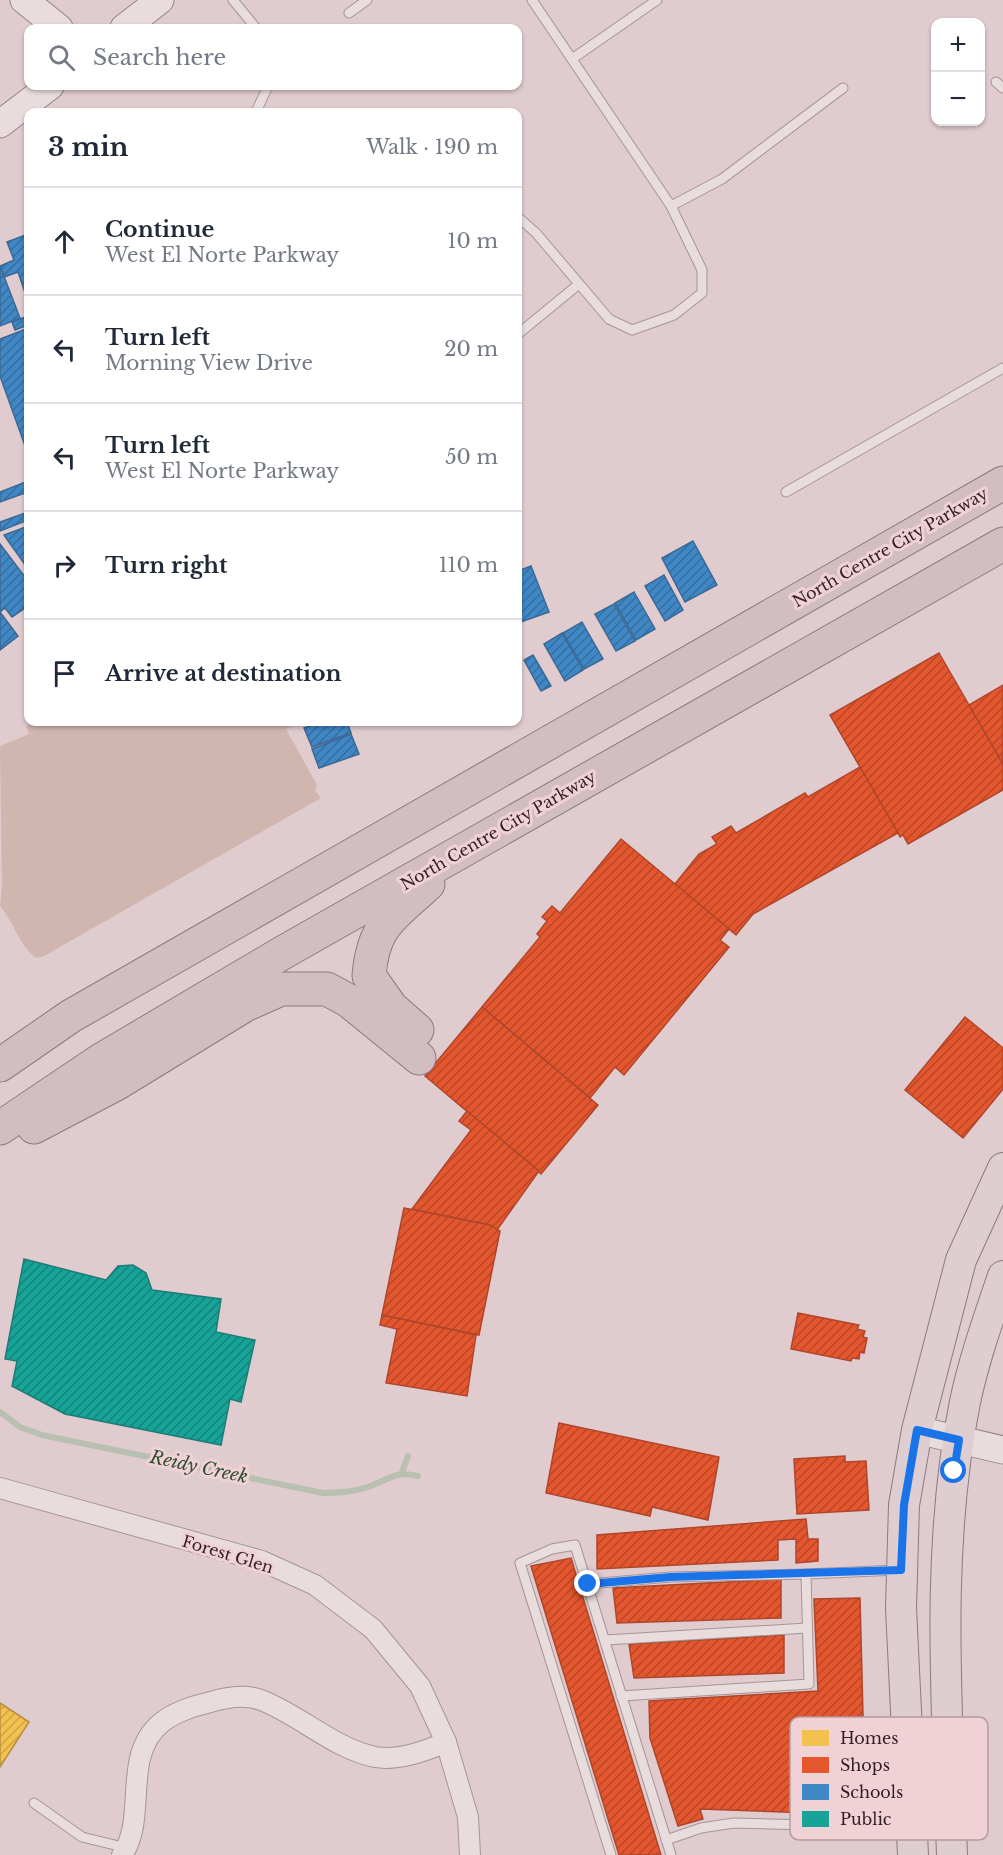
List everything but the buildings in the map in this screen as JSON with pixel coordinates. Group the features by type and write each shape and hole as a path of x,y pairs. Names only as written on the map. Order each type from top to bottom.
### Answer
{"highway":[{"name":"North Centre City Parkway","path":"0,1065 70,1016 1003,483"},
{"name":"North Centre City Parkway","path":"0,1128 101,1060 467,847 1003,544"},
{"path":"0,1142 11,1139 116,1084 245,1005 281,990 327,989 426,1050 377,991 369,976 370,952 378,931 467,847"}],"main road":[{"path":"906,1717 901,1570 904,1505 917,1430 961,1260 1003,1168"},
{"path":"948,1717 945,1590 948,1521 959,1440 980,1346 1003,1276"},
{"path":"952,1840 952,1855"}],"street":[{"path":"24,0 54,24"},
{"path":"129,24 160,0"},
{"path":"0,124 45,90"},
{"path":"917,1430 1003,1450"},
{"name":"Forest Glen","path":"0,1488 262,1561 315,1585 373,1629 420,1686 446,1742 468,1817 470,1855"},
{"path":"124,1851 132,1841 136,1782 146,1741 161,1723 195,1706 225,1698 259,1699 356,1751 378,1758 424,1752 446,1742"}],"lane":[{"path":"232,0 253,24"},
{"path":"349,13 368,0"},
{"path":"522,221 536,233 609,319 632,330 674,315 702,293 702,270 671,206 532,0"},
{"path":"572,59 657,0"},
{"path":"671,206 722,179 843,88"},
{"path":"258,108 266,90"},
{"path":"522,331 579,284"},
{"path":"786,492 1003,368"},
{"path":"611,1855 520,1563 552,1549 575,1545 671,1855"},
{"path":"588,1584 670,1577 901,1570"},
{"path":"621,1696 809,1684 806,1574"},
{"path":"605,1640 807,1628"},
{"path":"34,1803 82,1838 124,1851"},
{"path":"666,1840 701,1828 734,1823 790,1825"}],"shaded area":[{"path":"26,726 293,726 286,729 317,785 315,790 321,798 44,956 36,958 20,940 0,906 2,886 0,746 29,734"}],"waterway":[{"name":"Reidy Creek","path":"0,1412 20,1427 42,1435 323,1493 360,1489 396,1475 418,1476"},
{"name":"Reidy Creek","path":"402,1472 408,1456"}],"route":[{"path":"588,1584 670,1577 901,1570 904,1505 917,1430 959,1440 954,1471"}]}
